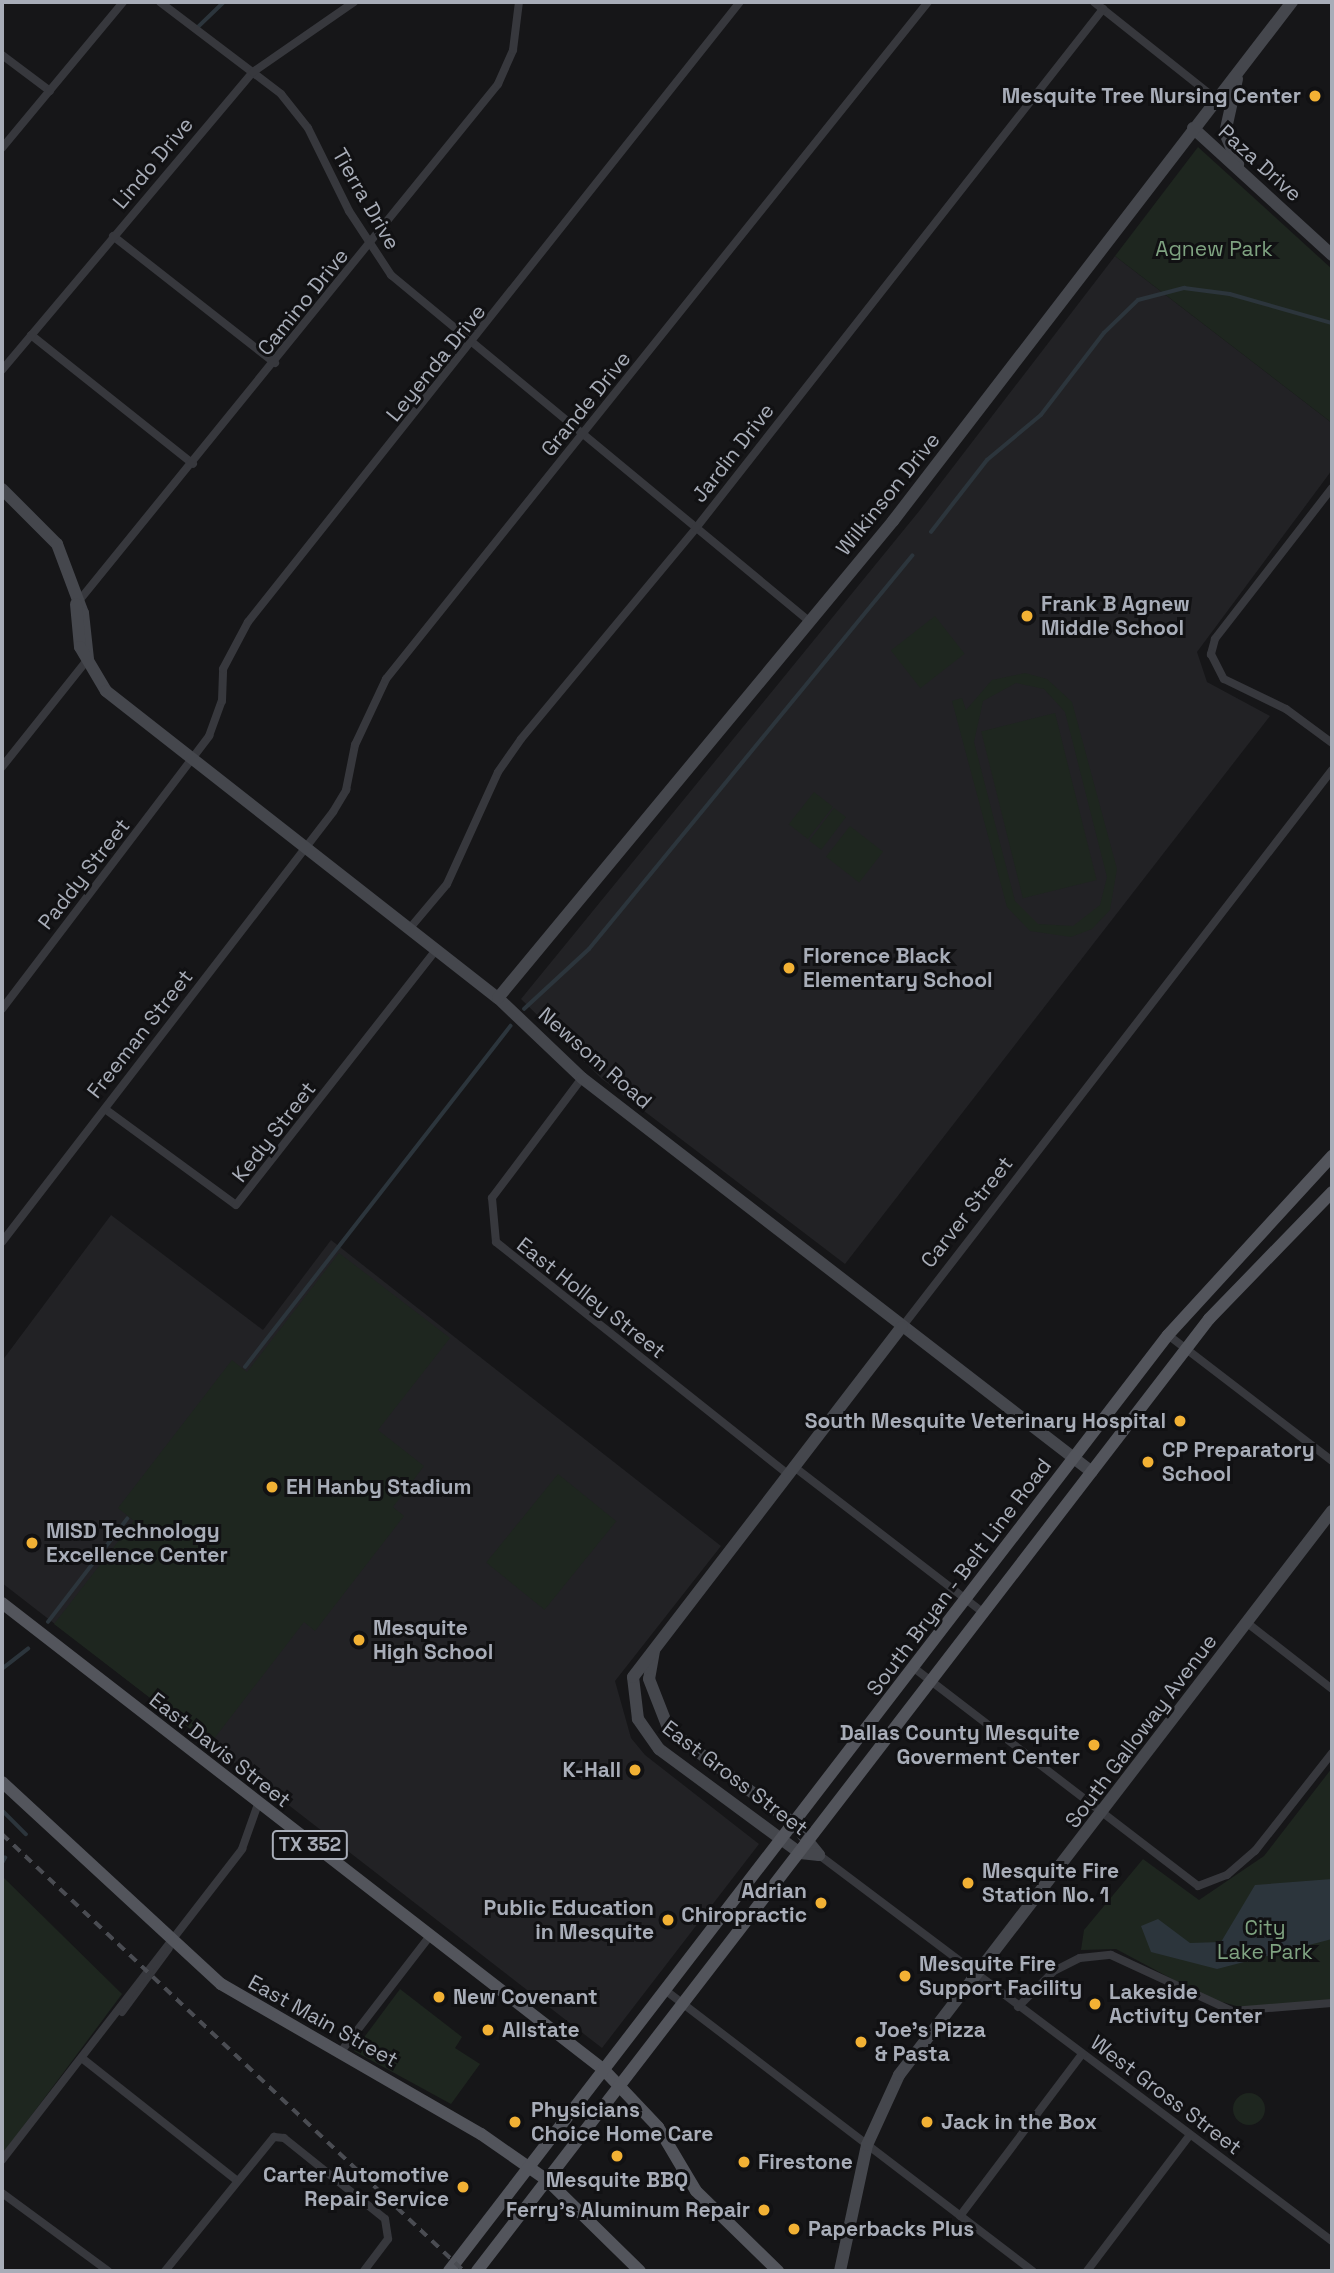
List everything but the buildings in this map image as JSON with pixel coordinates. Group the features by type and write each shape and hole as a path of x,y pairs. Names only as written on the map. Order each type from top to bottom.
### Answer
{"main road":[{"name":"South Bryan - Belt Line Road","path":"449,2271 532,2169 665,1990 1168,1335 1332,1156"},
{"name":"South Bryan - Belt Line Road","path":"477,2271 1186,1349 1332,1192"},
{"path":"1013,1538 1031,1552"},
{"name":"East Davis Street","path":"2,1603 429,1937 604,2070 659,2127 696,2191 778,2271"},
{"path":"848,1754 865,1768"},
{"name":"East Main Street","path":"2,1782 170,1942 262,2013 412,2092 532,2169 547,2180 640,2271"}],"street":[{"path":"2,148 123,2"},
{"name":"Tierra Drive","path":"160,2 253,72 308,128 370,247 391,275 809,621"},
{"name":"Lindo Drive","path":"2,370 253,72 354,2"},
{"name":"Camino Drive","path":"76,604 370,247 498,83 513,50 519,2"},
{"name":"Leyenda Drive","path":"194,760 217,722 223,669 248,622 473,345 740,2"},
{"name":"Grande Drive","path":"306,848 346,790 355,745 386,679 928,2"},
{"name":"Paza Drive","path":"1094,2 1216,99"},
{"name":"Wilkinson Drive","path":"498,998 809,621 1292,2"},
{"name":"Jardin Drive","path":"410,928 447,884 513,750 696,528 1103,9"},
{"path":"2,55 50,91"},
{"path":"1242,66 1225,133 1245,176"},
{"name":"Paza Drive","path":"1193,128 1332,255"},
{"path":"113,236 275,363"},
{"path":"31,335 193,464"},
{"path":"1332,488 1215,639 1211,654 1224,679 1286,709 1332,743"},
{"name":"Newsom Road","path":"2,489 57,544 76,604 80,647 106,691 438,949 498,998 582,1077 1092,1472"},
{"path":"2,767 88,659"},
{"name":"Paddy Street","path":"2,1009 194,760"},
{"name":"Carver Street","path":"633,1677 1332,770"},
{"name":"Freeman Street","path":"2,1242 306,848"},
{"name":"Kedy Street","path":"105,1109 236,1205 438,949"},
{"name":"East Holley Street","path":"582,1077 492,1198 496,1242 791,1470 984,1613"},
{"path":"1168,1335 1332,1461"},
{"name":"South Galloway Avenue","path":"840,2271 867,2145 899,2075 979,1976 1332,1511"},
{"path":"1246,1622 1332,1689"},
{"name":"East Gross Street","path":"655,1647 649,1679 669,1730 811,1838 819,1855 979,1976"},
{"path":"914,1668 1102,1815 1198,1886 1241,1864 1332,1753"},
{"name":"East Gross Street","path":"633,1677 646,1736 800,1853 819,1855"},
{"path":"2,2160 83,2059 242,1849 258,1804"},
{"path":"339,2054 429,1937"},
{"path":"116,2016 131,2007 167,1959 170,1942"},
{"path":"1018,2007 1054,1971 1080,1958 1111,1955 1232,2011 1332,2003"},
{"name":"West Gross Street","path":"979,1976 1332,2241"},
{"path":"665,1990 1033,2271"},
{"path":"960,2216 1082,2054"},
{"path":"83,2059 236,2180"},
{"path":"1087,2271 1190,2135"},
{"path":"166,2271 268,2140 284,2138 374,2207 390,2229 364,2271"},
{"path":"2,2193 104,2270"}],"shaded area":[{"path":"1115,256 1332,423 1332,470 1197,652 1207,682 1270,716 845,1264 602,1079 521,999 920,510"},
{"name":"Mesquite High School","path":"111,1215 263,1330 331,1240 721,1546 615,1681 631,1738 645,1755 759,1844 602,2048 2,1583 2,1361"},
{"path":"1332,1879 1332,1939 1217,1969 1151,1952 1141,1926 1158,1919 1190,1943 1221,1942 1255,1885"}],"green space":[{"name":"Agnew Park","path":"1198,147 1332,269 1332,423 1115,256"},
{"path":"935,616 965,654 920,688 891,650"},
{"path":"1025,673 1047,679 1072,702 1117,869 1110,910 1092,929 1071,937 1030,931 1007,907 952,701 962,698 966,710 992,680","holes":["1016,683 1044,689 1065,712 1107,877 1100,905 1073,926 1038,924 1015,901 974,742 983,701"]},
{"path":"1055,713 1097,880 1023,898 981,731"},
{"path":"814,792 833,807 808,839 789,824"},
{"path":"834,808 846,817 821,850 809,841"},
{"path":"850,826 883,852 859,883 826,857"},
{"name":"EH Hanby Stadium","path":"339,1253 450,1338 378,1430 424,1466 393,1507 404,1516 315,1631 304,1622 210,1744 54,1624 134,1521 118,1508 232,1360 247,1372"},
{"path":"558,1474 616,1521 545,1610 486,1563"},
{"name":"City Lake Park","path":"1332,1768 1332,2001 1240,2007 1208,1998 1116,1949 1081,1950 1084,1930 1143,1859 1199,1900 1264,1856"},
{"path":"2,1876 122,1994 2,2155"},
{"path":"400,1989 462,2037 455,2048 480,2064 451,2104 354,2051"},
{"path":"1249,2093 1260,2098 1265,2109 1260,2120 1249,2125 1238,2120 1233,2109 1238,2098"}],"waterway":[{"path":"196,29 224,2"},
{"path":"931,532 987,460 1041,415 1104,333 1138,300 1184,288 1230,294 1332,323"},
{"path":"524,1009 589,949 912,556"},
{"path":"245,1367 510,1026"},
{"path":"48,1622 127,1519"},
{"path":"2,1669 28,1649"},
{"path":"2,1810 26,1834"},
{"path":"2,1863 5,1858"}],"railway":[{"path":"2,1834 464,2271"}],"place":[{"name":"Mesquite Tree Nursing Center","path":"1315,96"},
{"name":"Frank B Agnew Middle School","path":"1027,616"},
{"name":"Florence Black Elementary School","path":"789,968"},
{"name":"South Mesquite Veterinary Hospital","path":"1180,1421"},
{"name":"CP Preparatory School","path":"1148,1462"},
{"name":"EH Hanby Stadium","path":"272,1487"},
{"name":"MISD Technology Excellence Center","path":"32,1543"},
{"name":"Mesquite High School","path":"359,1640"},
{"name":"Dallas County Mesquite Goverment Center","path":"1094,1745"},
{"name":"K-Hall","path":"635,1770"},
{"name":"Mesquite Fire Station No. 1","path":"968,1883"},
{"name":"Adrian Chiropractic","path":"821,1903"},
{"name":"Public Education in Mesquite","path":"668,1920"},
{"name":"Mesquite Fire Support Facility","path":"905,1976"},
{"name":"New Covenant","path":"439,1997"},
{"name":"Lakeside Activity Center","path":"1095,2004"},
{"name":"Allstate","path":"488,2030"},
{"name":"Joe's Pizza & Pasta","path":"861,2042"},
{"name":"Physicians Choice Home Care","path":"515,2122"},
{"name":"Jack in the Box","path":"927,2122"},
{"name":"Mesquite BBQ","path":"617,2156"},
{"name":"Firestone","path":"744,2162"},
{"name":"Carter Automotive Repair Service","path":"463,2187"},
{"name":"Ferry's Aluminum Repair","path":"764,2210"},
{"name":"Paperbacks Plus","path":"794,2229"}]}
